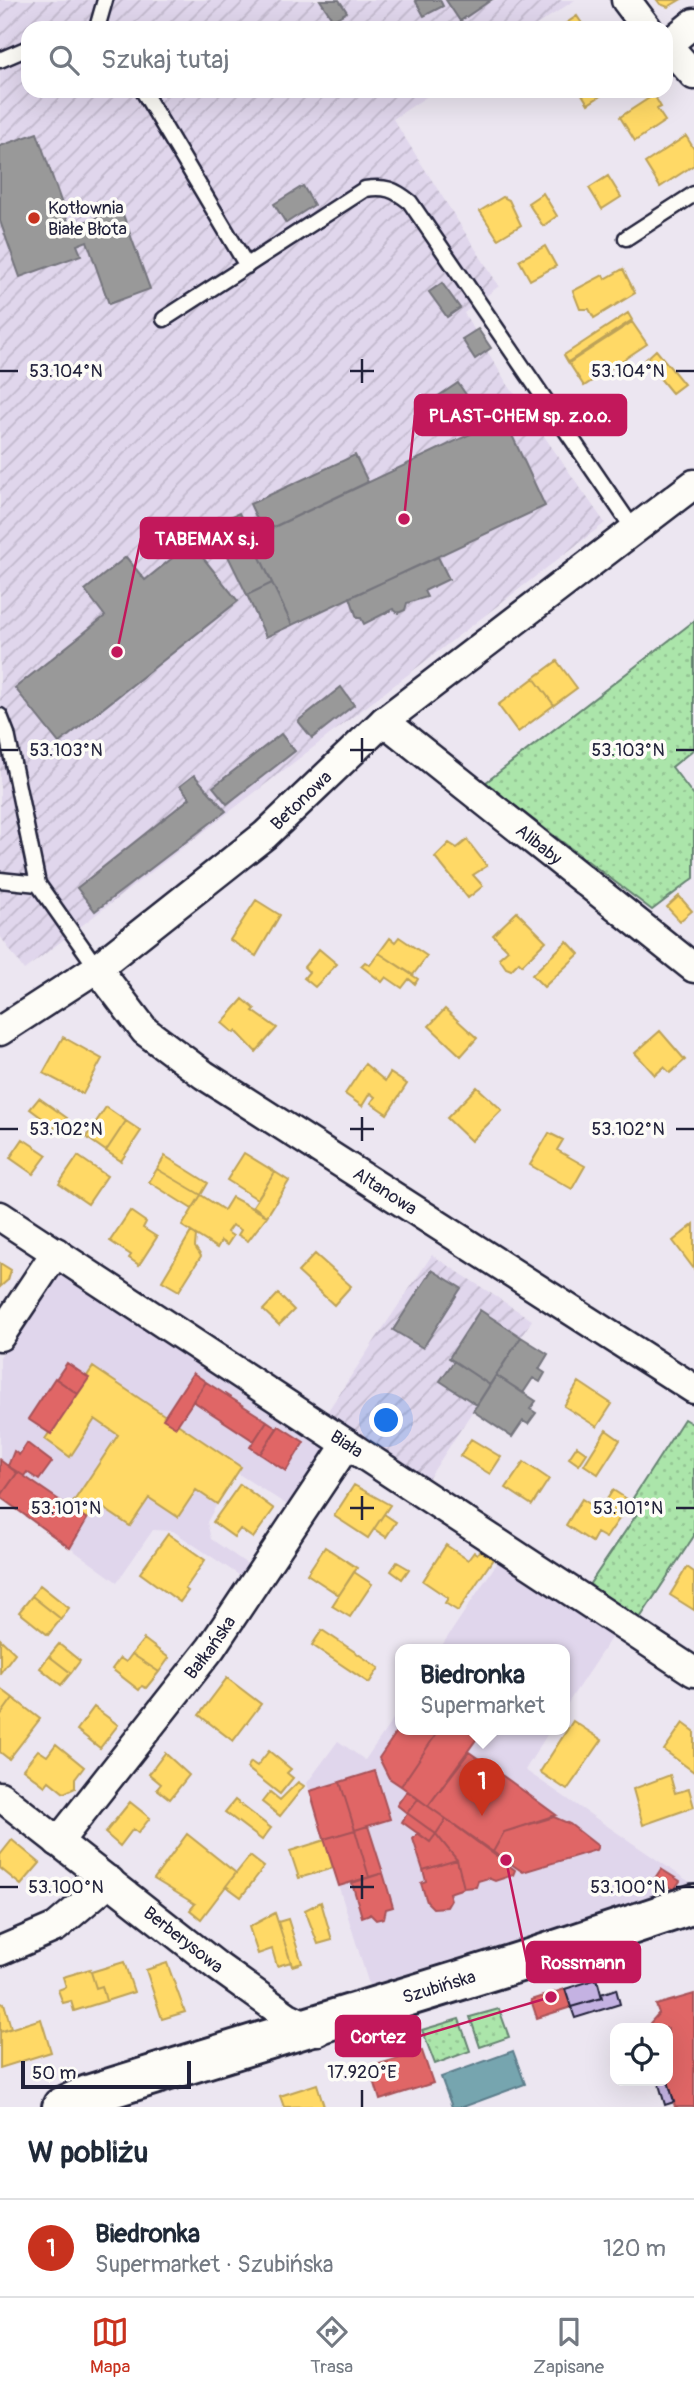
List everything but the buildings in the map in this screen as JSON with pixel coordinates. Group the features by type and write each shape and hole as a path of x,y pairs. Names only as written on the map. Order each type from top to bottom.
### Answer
{"main road":[{"name":"Szubińska","path":"86,2107 694,1904"},
{"name":"Szubińska","path":"62,2107 88,2095 202,2059 322,2029 694,1922"}],"street":[{"path":"626,0 642,21"},
{"path":"673,40 694,23"},
{"path":"673,52 694,75"},
{"name":"Betonowa","path":"0,1031 97,968 265,835 384,721 694,484"},
{"name":"Alibaby","path":"384,721 694,968"},
{"name":"Altanowa","path":"97,968 145,1031 204,1075 694,1390"},
{"name":"Biała","path":"0,1216 694,1672"},
{"path":"0,1336 56,1252"},
{"name":"Bałkańska","path":"58,1842 211,1648 347,1444"},
{"name":"Berberysowa","path":"0,1796 217,1966 322,2029"},
{"path":"0,1951 56,1927 110,1881"},
{"path":"202,2059 249,2037 257,2021 253,2001 217,1966"}],"lane":[{"path":"99,21 105,0"},
{"path":"0,60 21,51"},
{"path":"147,98 247,266"},
{"path":"164,319 365,189 382,186 396,191 410,202 634,530"},
{"path":"626,238 694,194"},
{"path":"0,716 7,734 38,884 97,968"},
{"path":"0,880 38,884"}],"shaded area":[{"path":"0,0 575,0 543,21 21,21 21,98 424,98 393,119 499,286 464,313 506,382 605,523 24,970 0,936"},
{"path":"432,1255 532,1320 425,1484 325,1415"},
{"path":"64,1272 326,1445 327,1454 292,1508 237,1473 217,1504 207,1522 211,1539 253,1568 245,1579 173,1531 153,1530 117,1582 0,1497 0,1357 55,1275"},
{"path":"499,1560 613,1635 570,1700 570,1644 443,1644"},
{"path":"395,1716 395,1735 547,1735 525,1770 694,1885 369,1985 307,1783 338,1741 365,1760"}],"green space":[{"path":"694,621 694,749 672,767 694,796 694,878 652,910 485,783"},
{"path":"684,1419 694,1425 694,1536 638,1621 587,1588 643,1505 633,1498"},
{"path":"499,2009 509,2037 480,2047 470,2017"},
{"path":"459,2019 470,2051 435,2064 422,2030"}],"place":[{"name":"Kotłownia Białe Błota","path":"34,218"},
{"name":"PLAST-CHEM sp. z.o.o.","path":"404,519"},
{"name":"TABEMAX s.j.","path":"117,652"},
{"name":"Biedronka","path":"482,1816"},
{"name":"Rossmann","path":"506,1860"},
{"name":"Cortez","path":"551,1997"}]}
